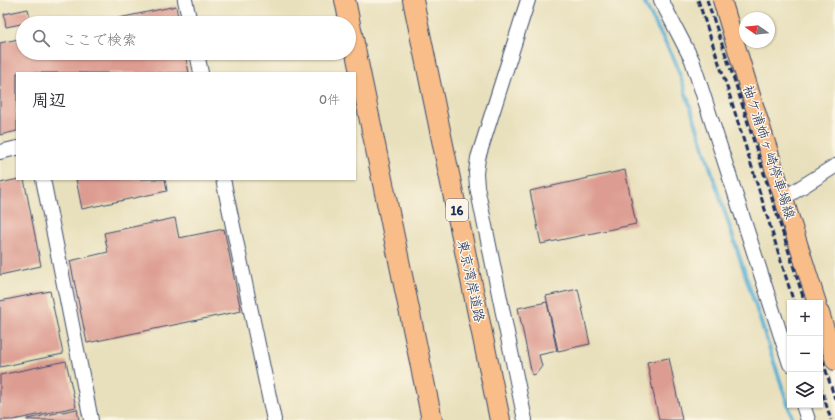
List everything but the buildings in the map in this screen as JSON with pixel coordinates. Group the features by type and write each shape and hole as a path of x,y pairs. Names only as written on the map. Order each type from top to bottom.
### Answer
{"highway":[{"name":"東京湾岸道路","path":"413,0 500,420"},
{"path":"348,5 350,16"},
{"path":"356,45 432,420"}],"main road":[{"name":"袖ケ浦姉ヶ崎停車場線","path":"722,0 816,300"},
{"path":"823,323 835,361"}],"street":[{"path":"185,0 188,16"},
{"path":"525,420 477,187 476,173 478,158 528,0"},
{"path":"661,0 692,60 787,355"},
{"path":"198,60 201,72"},
{"path":"0,152 16,148"},
{"path":"784,198 835,166"},
{"path":"43,180 91,420"},
{"path":"223,180 274,420"},
{"path":"804,408 808,420"}],"waterway":[{"path":"643,0 676,63 793,420"}],"railway":[{"path":"698,0 728,90 793,300"},
{"path":"707,0 735,82 804,300"},
{"path":"823,361 835,399"},
{"path":"823,395 831,420"}]}
